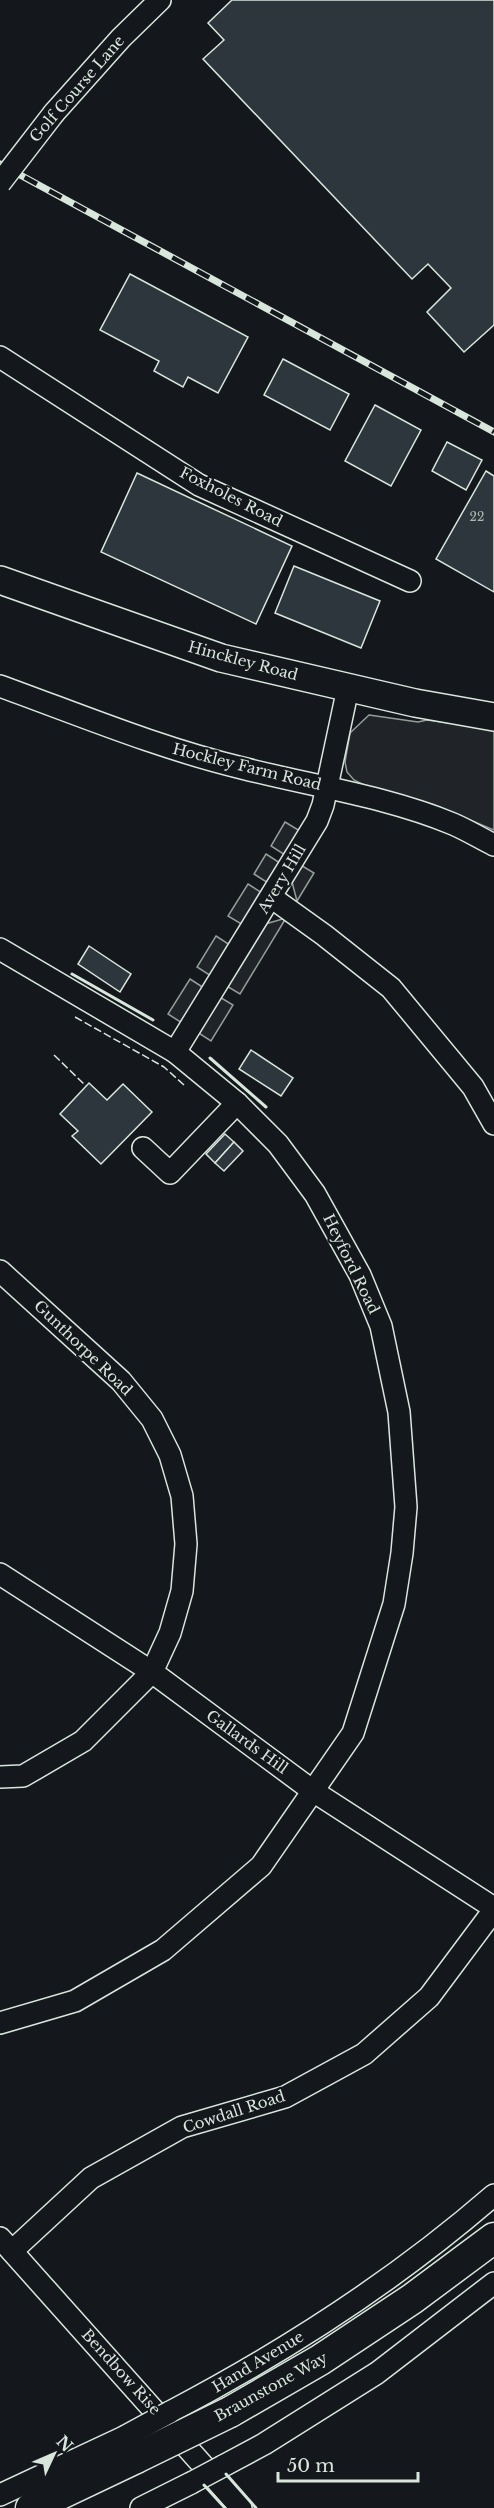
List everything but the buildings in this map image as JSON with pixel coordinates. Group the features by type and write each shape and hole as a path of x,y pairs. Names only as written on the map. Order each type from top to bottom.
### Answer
{"highway":[{"name":"Braunstone Way","path":"31,2508 130,2447 230,2412 320,2360 412,2299 494,2238"}],"main road":[{"name":"Hinckley Road","path":"0,580 221,658 348,688 494,717"}],"street":[{"name":"Golf Course Lane","path":"0,183 54,113 121,38 160,0"},
{"name":"Foxholes Road","path":"0,357 199,485 410,581"},
{"name":"Hockley Farm Road","path":"0,686 152,742 241,768 399,806 453,824 494,845"},
{"name":"Avery Hill","path":"175,1052 317,820 327,787 348,688"},
{"path":"271,897 391,988 473,1087 494,1124"},
{"name":"Heyford Road","path":"0,949 175,1052 237,1103 278,1144 315,1194 360,1275 381,1326 399,1412 405,1507 402,1553 394,1604 353,1733 261,1866 163,1950 75,2001 0,2023"},
{"path":"143,1148 170,1173 237,1103"},
{"name":"Gunthorpe Road","path":"0,1271 122,1381 152,1419 170,1455 182,1496 184,1515 186,1544 183,1591 170,1633 152,1672"},
{"name":"Gallards Hill","path":"0,1574 152,1672 313,1791 494,1909"},
{"path":"0,1777 23,1776 83,1741 152,1672"},
{"name":"Cowdall Road","path":"6,2244 91,2178 182,2127 285,2097 364,2054 429,1997 494,1909"},
{"name":"Hand Avenue","path":"0,2496 130,2447 170,2412 215,2388 366,2296 494,2195"},
{"name":"Bendbow Rise","path":"6,2244 241,2508"},
{"path":"141,2508 264,2444 377,2373 494,2283"}],"shaded area":[{"path":"369,715 494,729 494,830 432,804 364,785 354,780 347,772 345,762 350,733"},
{"path":"285,822 300,831 285,855 271,846"},
{"path":"266,854 280,863 268,883 254,874"},
{"path":"299,864 314,873 297,901 291,878"},
{"path":"248,884 262,893 243,925 228,916"},
{"path":"286,918 240,994 225,985 262,925"},
{"path":"216,936 230,945 211,976 197,967"},
{"path":"190,979 204,988 182,1023 168,1014"},
{"path":"218,996 233,1005 211,1041 197,1032"}],"railway":[{"path":"0,164 494,432"}],"fence":[{"path":"75,1017 164,1067 184,1085"},
{"path":"54,1055 86,1086"}],"wall":[{"path":"72,974 153,1020"},
{"path":"210,1058 266,1107"},
{"path":"226,2474 256,2508"},
{"path":"204,2485 225,2508"}]}
